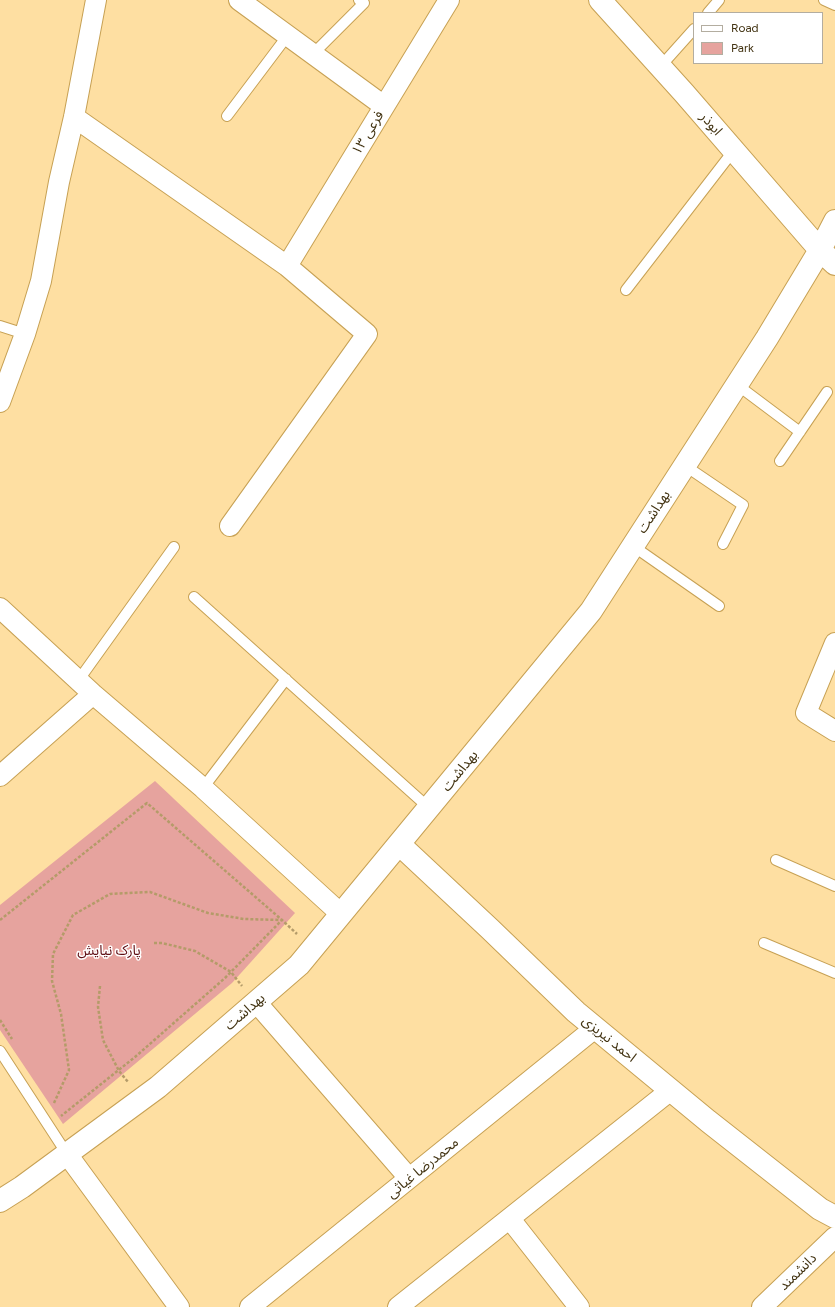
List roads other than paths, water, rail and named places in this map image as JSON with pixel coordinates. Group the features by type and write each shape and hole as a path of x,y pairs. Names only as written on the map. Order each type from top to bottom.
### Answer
{"street":[{"path":"0,402 25,334 40,281 59,182 74,117 96,0"},
{"path":"239,0 384,106"},
{"name":"فرعی ۱۳","path":"287,266 449,0"},
{"name":"ابوذر","path":"600,0 660,66 827,257"},
{"path":"74,117 287,266 367,334 230,526"},
{"path":"827,257 835,221"},
{"path":"827,257 835,231"},
{"name":"بهداشت","path":"0,1201 22,1187 158,1087 299,965 591,611 736,384 767,338 827,257"},
{"path":"0,608 78,681 203,788 341,914"},
{"path":"835,643 806,713 835,731"},
{"path":"0,776 93,694"},
{"name":"احمد نیریزی","path":"399,844 490,928 576,1012 820,1209 835,1217"},
{"path":"256,1002 409,1178"},
{"name":"محمدرضا غیاثی","path":"250,1307 595,1028"},
{"path":"398,1307 671,1090"},
{"path":"67,1154 179,1307"},
{"path":"510,1219 579,1307"},
{"name":"دانشمند","path":"762,1307 835,1237"}],"lane":[{"path":"313,54 364,3 360,0"},
{"path":"709,12 719,0"},
{"path":"824,0 835,5"},
{"path":"660,66 693,30"},
{"path":"226,116 288,35"},
{"path":"626,290 734,150"},
{"path":"0,326 25,334"},
{"path":"736,384 800,432"},
{"path":"780,461 827,392"},
{"path":"684,465 743,505 723,544"},
{"path":"632,546 719,606"},
{"path":"78,681 174,547"},
{"path":"194,597 429,808"},
{"path":"203,788 286,679"},
{"path":"776,860 835,886"},
{"path":"764,942 835,973"},
{"path":"0,1052 67,1154"}],"park label":[{"name":"پارک نیایش","path":"109,951"}]}
